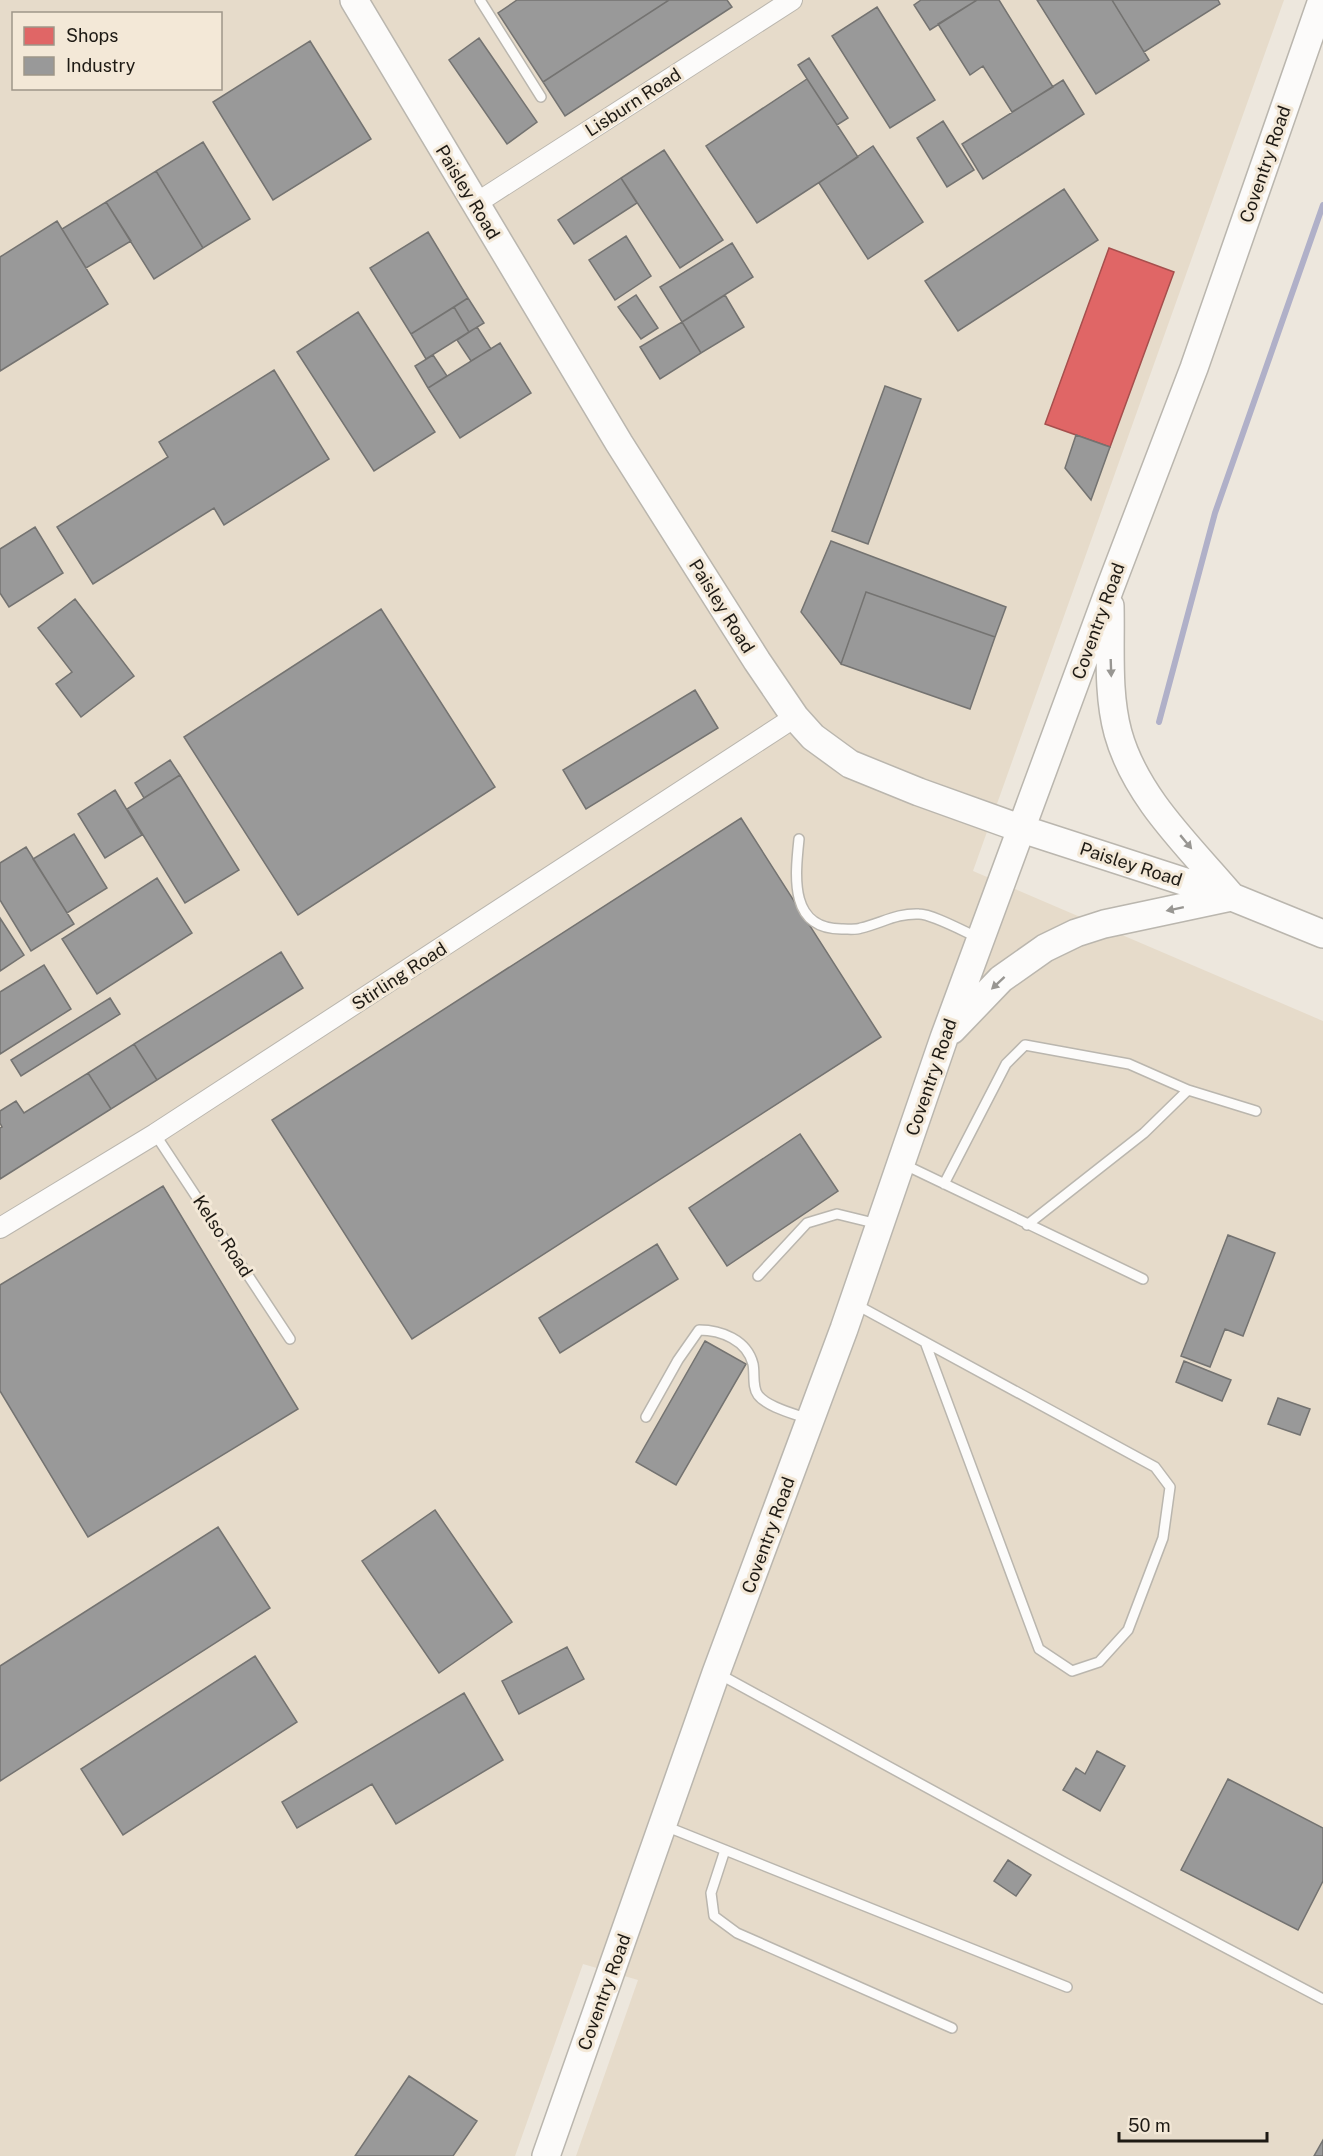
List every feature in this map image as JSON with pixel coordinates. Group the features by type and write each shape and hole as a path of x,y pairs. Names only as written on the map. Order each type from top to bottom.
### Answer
{"street":[{"name":"Paisley Road","path":"354,0 619,443 756,661 795,717 813,737 850,764 1022,829 1232,897 1323,934"},
{"name":"Lisburn Road","path":"475,204 792,0"},
{"name":"Coventry Road","path":"546,2156 717,1673 853,1303 944,1038 1194,368 1322,0"},
{"path":"944,1038 1002,979 1045,948 1076,933 1104,924 1232,897 1149,799 1129,762 1118,733 1112,697 1110,588"},
{"name":"Stirling Road","path":"0,1228 155,1134 795,717"}],"lane":[{"path":"480,0 540,97"},
{"path":"799,838 795,874 799,900 805,913 821,927 860,929 894,916 922,914 981,939"},
{"path":"944,1184 1006,1064 1025,1045 1129,1064 1188,1090 1256,1111"},
{"path":"1027,1225 1144,1133 1188,1090"},
{"name":"Kelso Road","path":"155,1134 290,1339"},
{"path":"901,1163 1143,1280"},
{"path":"758,1276 807,1223 837,1214 880,1224"},
{"path":"853,1303 925,1342 1155,1467 1170,1487 1163,1538 1128,1630 1099,1662 1072,1671 1039,1649 925,1342"},
{"path":"646,1417 678,1360 699,1330 714,1330 734,1339 748,1350 753,1365 754,1386 758,1395 766,1402 810,1420"},
{"path":"717,1673 1069,1865 1323,1999"},
{"path":"663,1825 1067,1987"},
{"path":"725,1850 711,1893 714,1916 737,1933 952,2028"}],"shaded area":[{"path":"0,0 1284,0 973,871 1323,1021 1323,2156 576,2156 638,1980 583,1964 515,2156 0,2156"}],"building: Shops":[{"path":"1109,248 1174,272 1110,447 1045,424"}],"building: Industry":[{"path":"517,0 669,0 543,82 498,13"},
{"path":"669,0 727,0 732,7 565,116 543,82"},
{"path":"921,0 977,0 930,30 914,5"},
{"path":"977,0 999,0 1053,87 1012,112 983,66 970,75 938,24"},
{"path":"1037,0 1112,0 1149,60 1096,94"},
{"path":"1112,0 1218,0 1220,4 1144,52"},
{"path":"877,7 935,100 890,128 832,36"},
{"path":"479,38 537,122 507,144 449,60"},
{"path":"310,41 371,139 273,200 213,102"},
{"path":"809,58 848,118 837,125 798,65"},
{"path":"807,79 858,157 757,223 706,146"},
{"path":"1063,80 1084,114 983,179 962,144"},
{"path":"943,121 974,170 947,187 917,138"},
{"path":"203,142 250,219 203,248 156,171"},
{"path":"873,146 923,222 868,259 819,183"},
{"path":"664,150 723,240 680,268 621,178"},
{"path":"156,171 203,248 154,279 106,202"},
{"path":"621,178 637,203 574,244 558,220"},
{"path":"1064,189 1098,240 958,331 925,281"},
{"path":"106,202 131,241 86,268 62,229"},
{"path":"57,221 108,304 0,371 0,257"},
{"path":"428,232 468,298 411,334 370,268"},
{"path":"626,236 651,276 615,300 589,260"},
{"path":"732,243 753,277 682,322 660,287"},
{"path":"636,295 658,328 641,339 618,307"},
{"path":"725,295 744,327 701,353 682,322"},
{"path":"468,298 484,323 469,332 454,307"},
{"path":"454,307 469,332 426,359 411,334"},
{"path":"358,312 435,432 374,471 297,352"},
{"path":"682,322 701,353 660,379 640,347"},
{"path":"477,327 491,349 471,361 457,340"},
{"path":"500,343 531,393 460,438 428,388"},
{"path":"433,355 447,376 428,388 415,366"},
{"path":"274,370 329,459 224,525 214,508 93,584 57,527 168,457 159,442"},
{"path":"885,386 921,399 868,544 832,531"},
{"path":"1076,435 1110,447 1091,500 1065,468"},
{"path":"35,527 63,573 9,607 0,593 0,549"},
{"path":"831,541 1006,607 995,637 866,592 841,664 801,612"},
{"path":"866,592 995,637 970,709 841,664"},
{"path":"75,599 134,676 81,717 56,684 72,672 38,628"},
{"path":"381,609 495,787 298,915 184,737"},
{"path":"695,690 718,728 586,809 563,770"},
{"path":"170,760 180,775 144,798 135,783"},
{"path":"180,775 239,870 185,903 127,809"},
{"path":"115,790 142,835 105,858 78,814"},
{"path":"741,818 881,1037 412,1339 272,1120"},
{"path":"74,834 107,888 67,913 33,859"},
{"path":"26,847 74,924 31,951 0,900 0,863"},
{"path":"157,878 192,933 97,994 62,939"},
{"path":"0,918 24,955 0,971"},
{"path":"281,952 303,988 157,1080 134,1044"},
{"path":"44,965 71,1009 0,1054 0,992"},
{"path":"110,998 120,1014 21,1076 11,1060"},
{"path":"134,1044 157,1080 111,1109 88,1073"},
{"path":"88,1073 111,1109 0,1179 0,1128 2,1127 0,1111 16,1101 24,1113"},
{"path":"800,1134 838,1191 727,1266 689,1208"},
{"path":"163,1186 298,1409 88,1537 0,1391 0,1285"},
{"path":"1228,1235 1275,1253 1243,1336 1225,1329 1210,1367 1181,1356"},
{"path":"657,1244 678,1279 560,1353 539,1318"},
{"path":"705,1341 746,1364 676,1485 636,1462"},
{"path":"1184,1361 1231,1380 1222,1401 1176,1382"},
{"path":"1278,1398 1310,1409 1300,1435 1268,1424"},
{"path":"435,1510 512,1622 439,1673 362,1561"},
{"path":"218,1527 270,1608 0,1781 0,1666"},
{"path":"567,1647 584,1679 519,1714 502,1681"},
{"path":"255,1656 297,1722 123,1835 81,1769"},
{"path":"464,1693 503,1760 396,1824 372,1784 297,1828 282,1802"},
{"path":"1097,1751 1125,1766 1100,1811 1063,1790 1076,1768 1085,1774"},
{"path":"1228,1779 1323,1828 1323,1881 1298,1930 1181,1870"},
{"path":"1008,1860 1031,1875 1016,1896 994,1881"},
{"path":"409,2076 477,2121 453,2156 355,2156"},
{"path":"1323,2140 1323,2156 1314,2156"}],"waterway":[{"path":"1159,722 1215,513 1323,205"}]}
